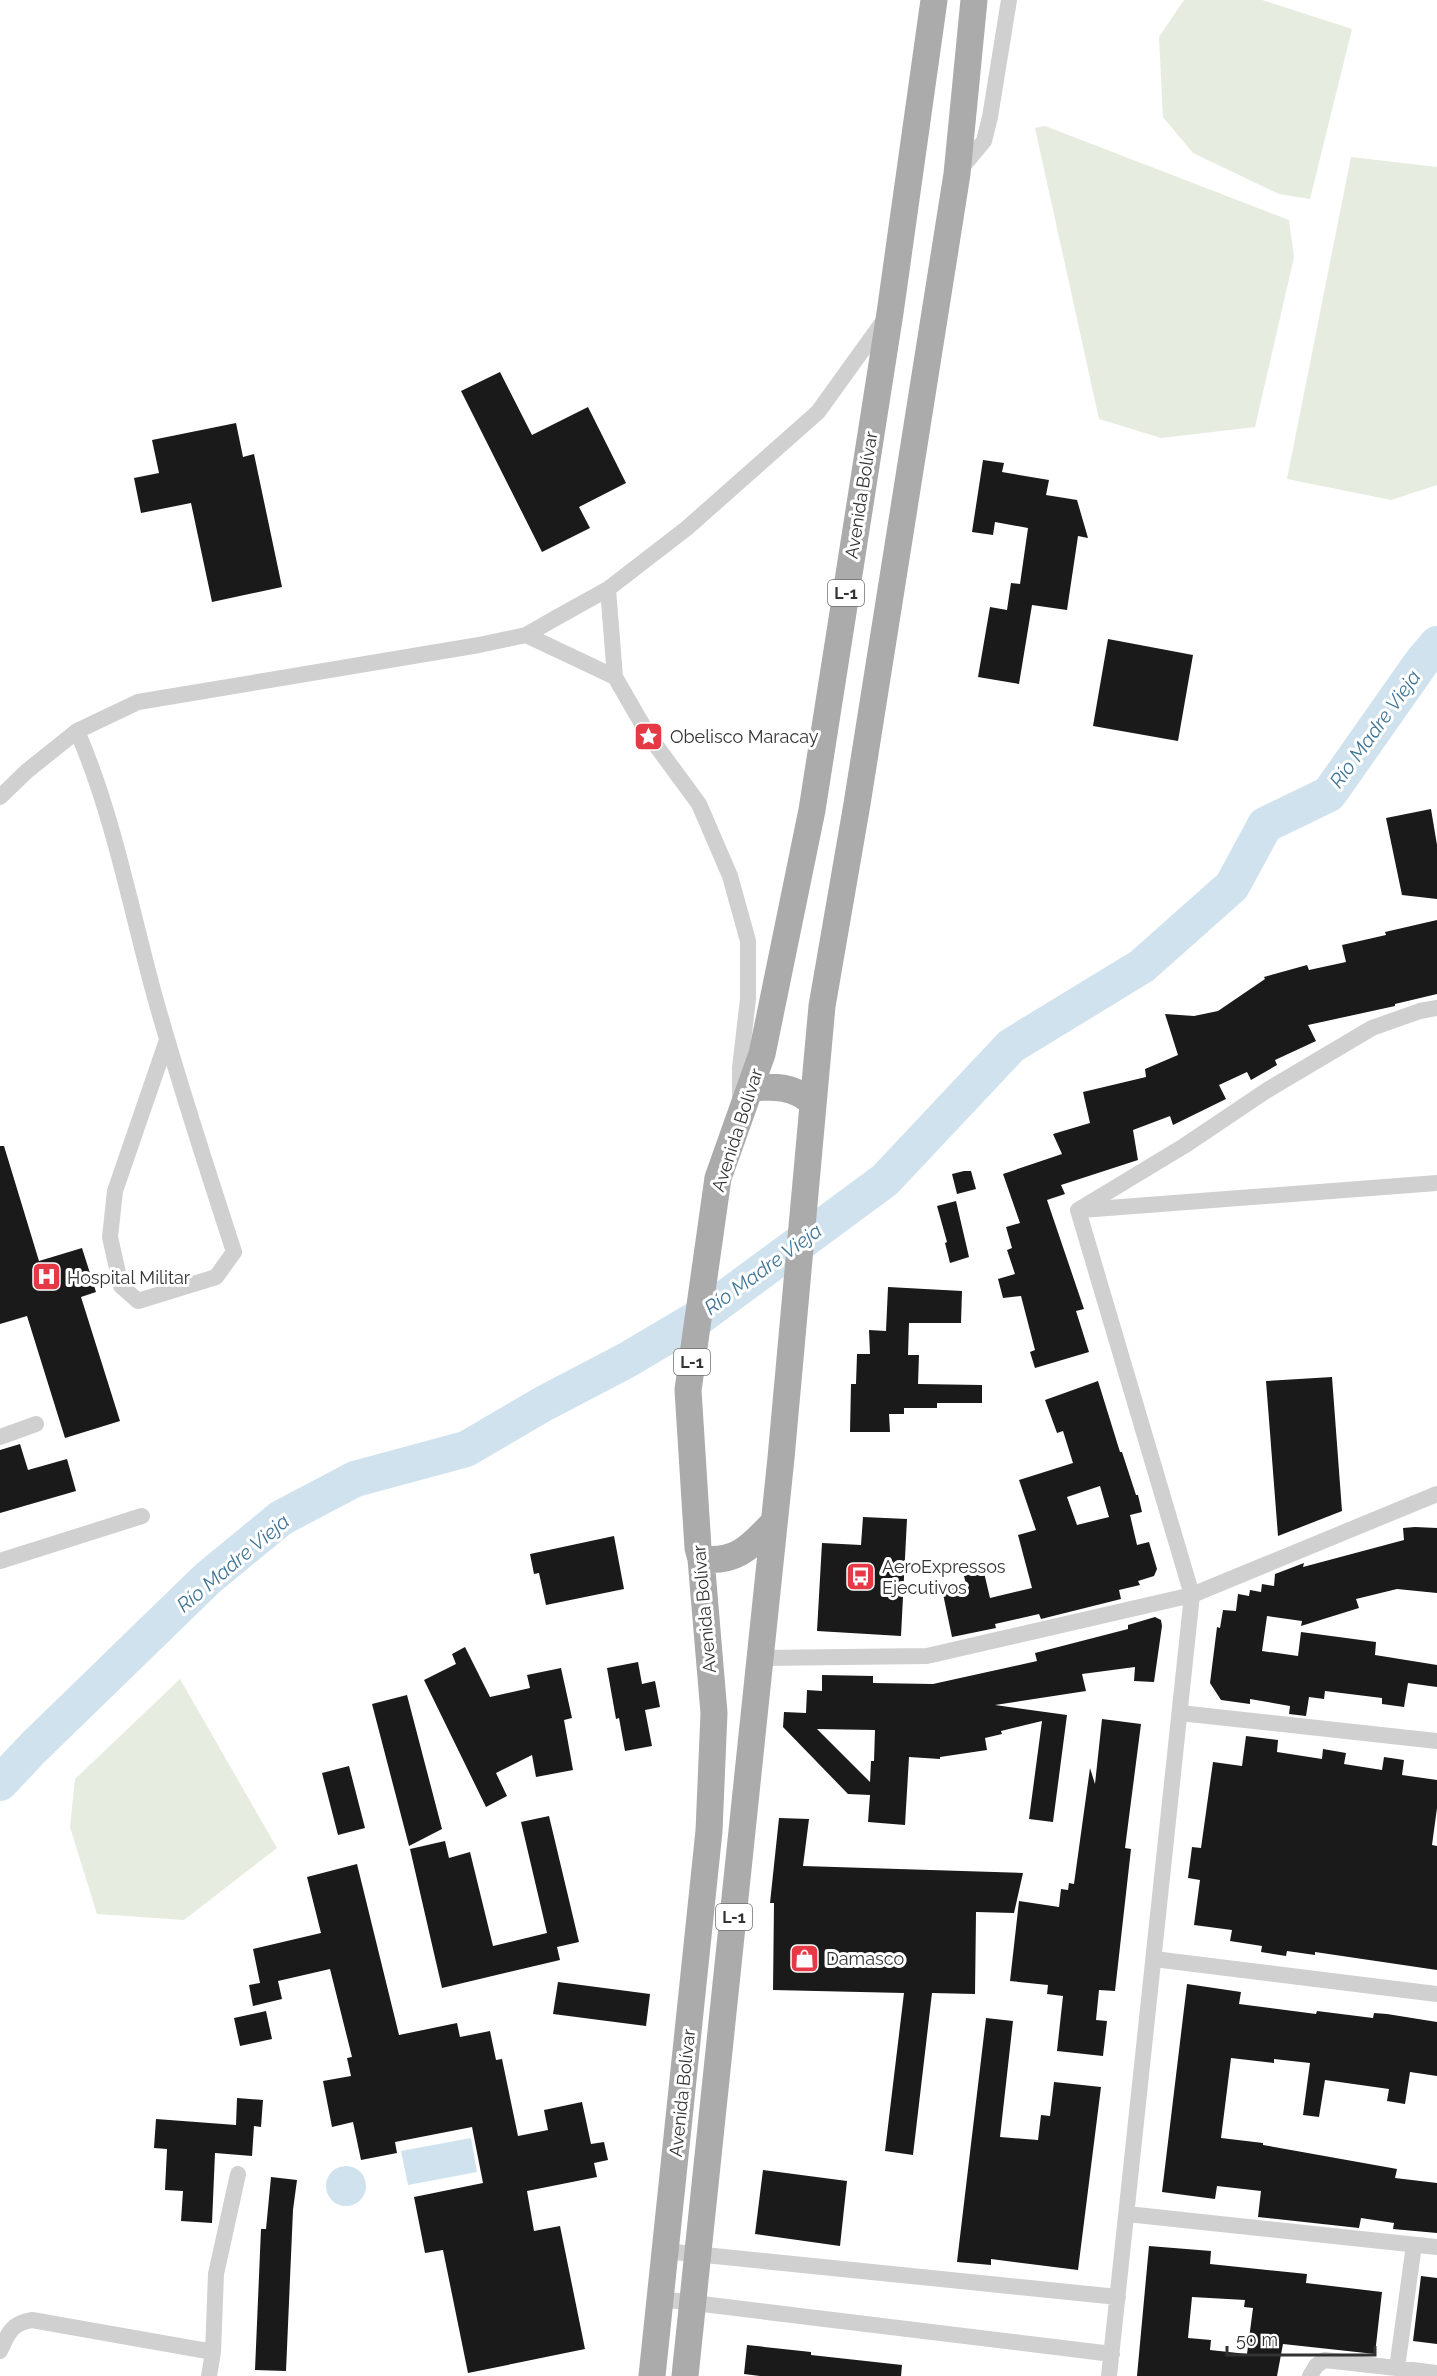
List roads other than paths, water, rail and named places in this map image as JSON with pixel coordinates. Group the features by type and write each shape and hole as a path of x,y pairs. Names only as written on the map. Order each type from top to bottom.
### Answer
{"main road":[{"name":"Avenida Bolívar","path":"652,2376 710,1820 714,1713 699,1554 688,1390 718,1178 762,1054 812,810 890,313 934,0"},
{"name":"Avenida Bolívar","path":"685,2376 781,1458 822,1006 857,804 957,174 974,0"},
{"path":"751,1088 774,1086 789,1088 802,1094 813,1103"},
{"path":"699,1554 726,1560 748,1548 773,1522"}],"street":[{"path":"957,174 984,141 1009,0"},
{"path":"0,797 27,771 77,731 138,702 479,645 526,635 608,589 687,528 818,412 890,313"},
{"path":"608,589 615,677 650,736 699,804 730,876 748,941 748,999 740,1068 740,1118"},
{"path":"526,635 615,677"},
{"path":"77,731 104,807 167,1040 234,1252 216,1277 138,1301 121,1286 110,1237 115,1191 167,1040"},
{"path":"1078,1210 1184,1146 1269,1089 1372,1028 1419,1011 1437,1008"},
{"path":"1078,1210 1437,1183"},
{"path":"1078,1210 1192,1595 1109,2376"},
{"path":"0,1437 36,1424"},
{"path":"761,1658 927,1656 1192,1595 1437,1494"},
{"path":"0,1561 142,1516"},
{"path":"1180,1713 1437,1741"},
{"path":"1154,1959 1437,1994"},
{"path":"209,2376 213,2352 216,2274 238,2174"},
{"path":"1127,2214 1437,2247"},
{"path":"1397,2368 1414,2245"},
{"path":"665,2251 1118,2297"},
{"path":"661,2299 1112,2354"},
{"path":"0,2351 10,2328 21,2322 32,2320 213,2352"},
{"path":"1310,2376 1316,2366 1324,2360 1437,2373"}],"water":[{"path":"471,2138 477,2172 408,2185 401,2151"},
{"path":"346,2166 360,2172 366,2186 360,2200 346,2206 332,2200 326,2186 332,2172"}],"waterway":[{"name":"Río Madre Vieja","path":"0,1783 208,1578 281,1518 355,1479 466,1449 543,1404 627,1360 698,1318 885,1180 1011,1046 1142,966 1232,886 1265,825 1329,794 1421,663 1437,644"}],"place":[{"name":"Obelisco Maracay","path":"649,736"},
{"name":"Hospital Militar","path":"46,1277"},
{"name":"AeroExpressos Ejecutivos","path":"861,1576"},
{"name":"Damasco","path":"805,1958"}]}
